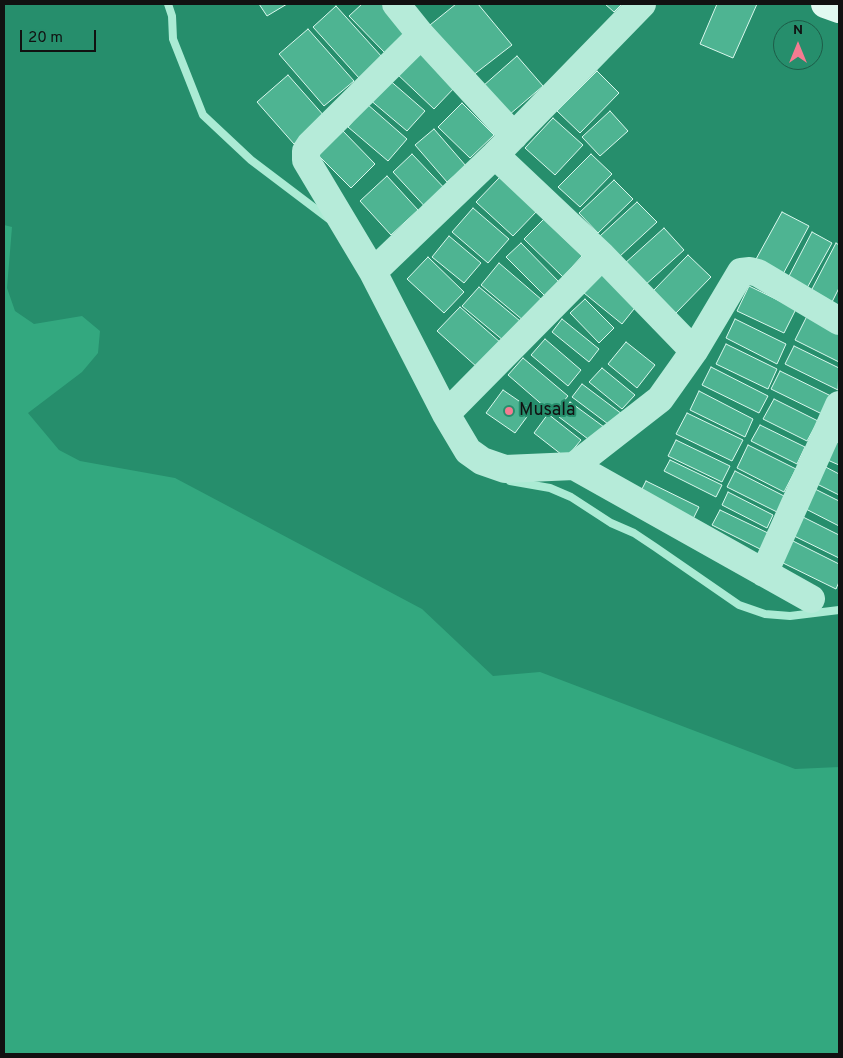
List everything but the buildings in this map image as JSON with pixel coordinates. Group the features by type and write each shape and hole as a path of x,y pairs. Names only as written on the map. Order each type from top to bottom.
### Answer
{"street":[{"path":"396,4 504,145 602,256 694,351"},
{"path":"373,272 504,145 642,4"},
{"path":"825,4 839,9"},
{"path":"421,35 310,146 306,151 306,160 373,272 446,414 468,451 482,461 505,469 574,466 811,599"},
{"path":"446,414 602,256"},
{"path":"574,466 660,399 694,351 741,272 750,271 758,273 839,320"},
{"path":"764,573 839,406"}],"green space":[{"path":"4,225 12,227 7,288 15,311 34,324 82,316 100,331 98,353 82,372 28,413 59,450 80,461 175,478 422,609 493,676 540,672 795,769 839,767 839,1054 4,1054"}],"waterway":[{"path":"168,4 172,16 173,39 203,115 251,160 329,219"},
{"path":"510,481 550,488 571,497 611,523 634,533 739,605 765,614 790,616 839,610"}],"place":[{"name":"Musala","path":"509,411"}]}
